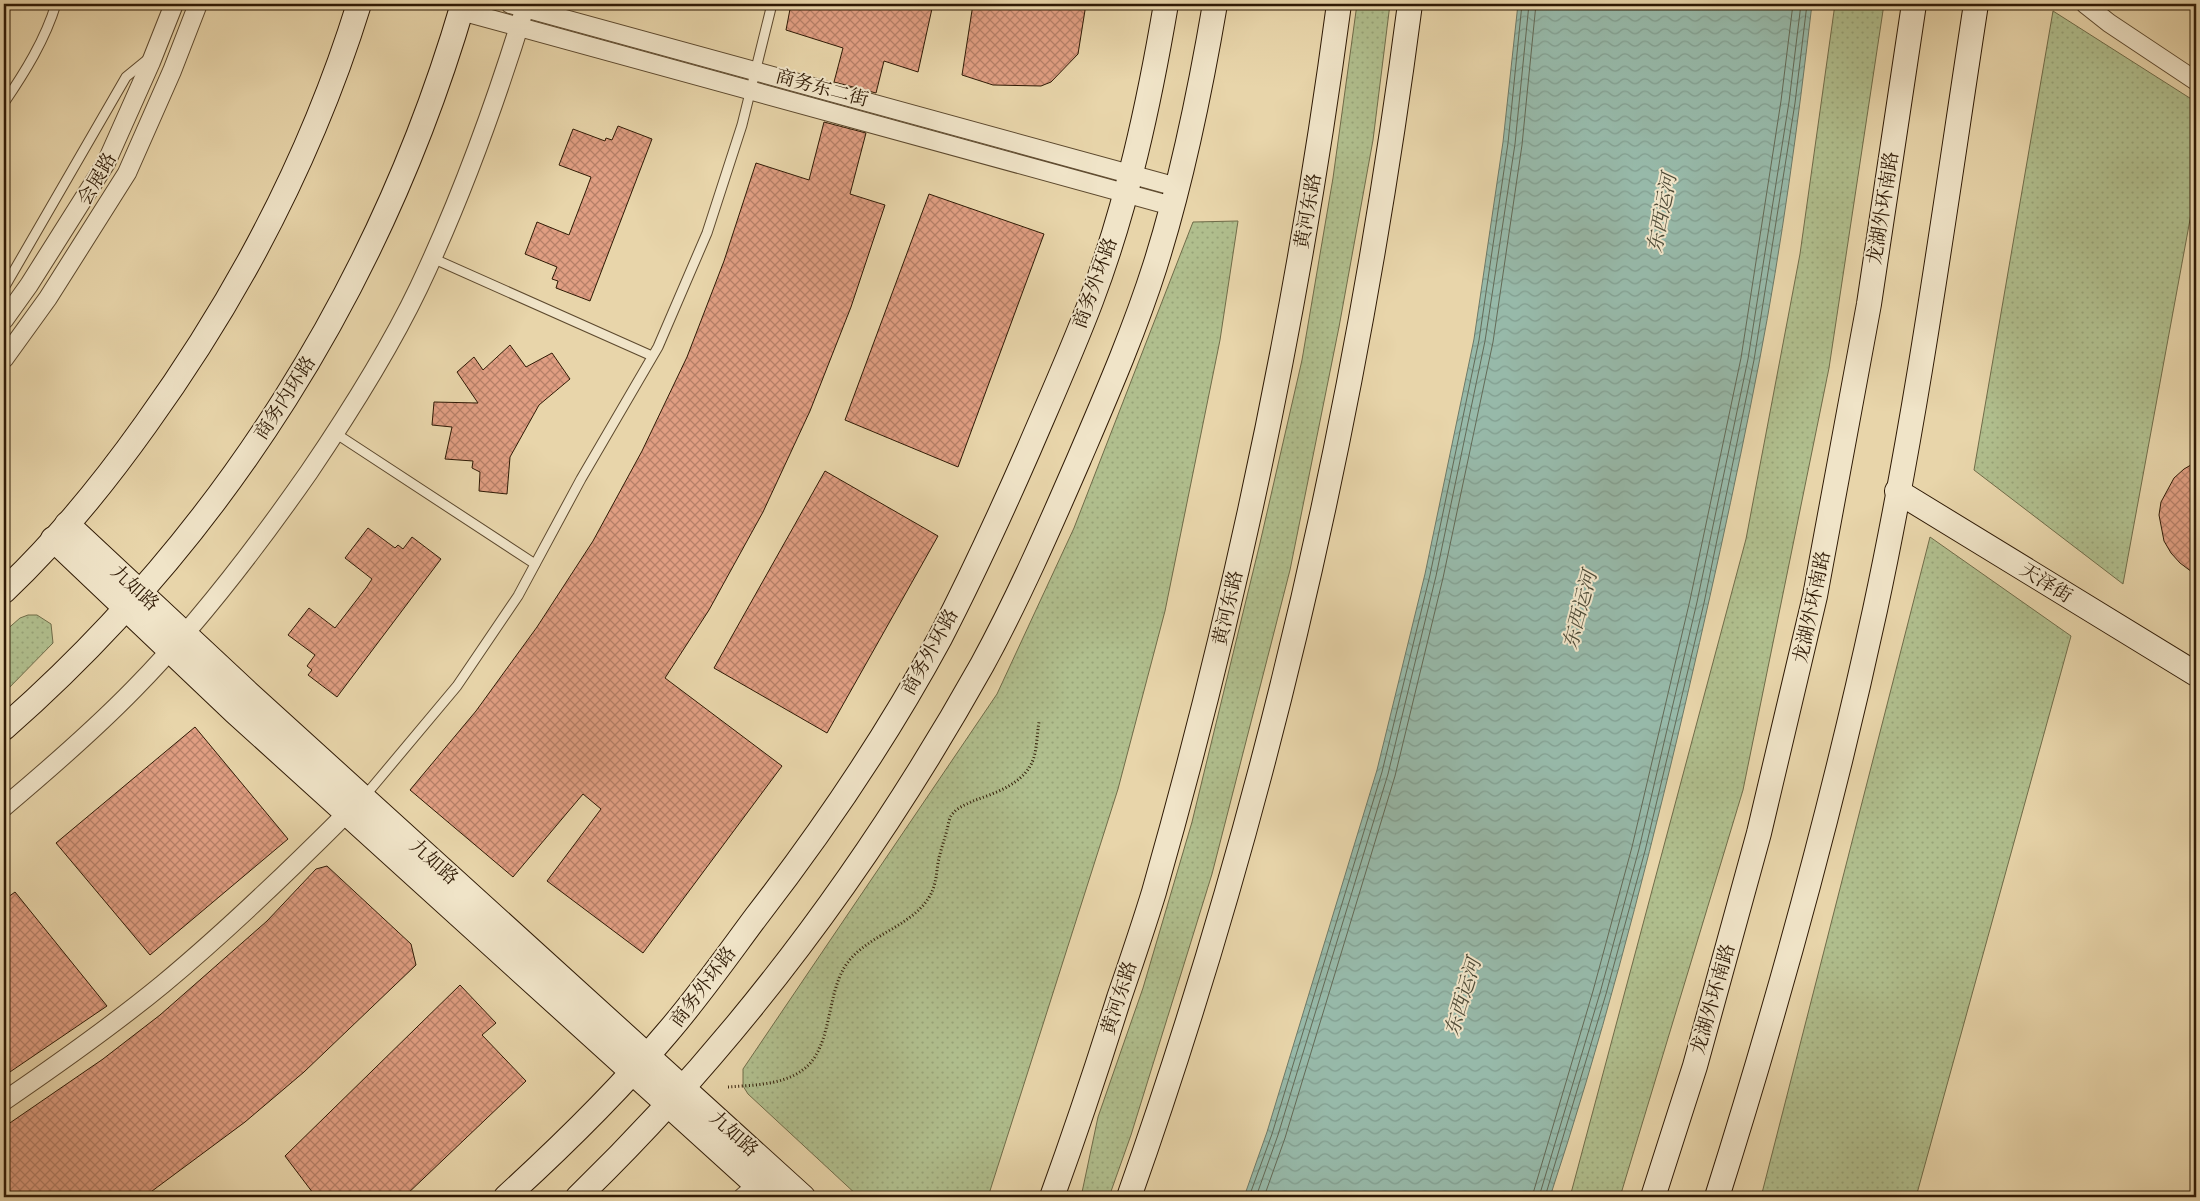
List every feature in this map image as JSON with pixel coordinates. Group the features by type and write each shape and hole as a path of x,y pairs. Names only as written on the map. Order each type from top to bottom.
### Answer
{"street":[{"name":"会展路","path":"4,320 29,285 106,162 174,4"},
{"name":"会展路","path":"4,359 48,298 127,173 172,71 198,4"},
{"path":"4,590 60,532 125,453 207,336 274,217 303,155 330,89 359,4"},
{"name":"商务外环路","path":"506,1197 668,1033 810,848 939,639 1000,513 1092,300 1127,183 1152,80 1166,4"},
{"path":"578,1197 676,1096 750,1009 851,877 899,802 982,664 1027,575 1057,509 1130,337 1156,263 1174,196 1202,78 1215,4"},
{"name":"黄河东路","path":"1052,1197 1153,894 1221,641 1261,461 1295,292 1317,159 1339,4"},
{"path":"1130,1197 1223,909 1289,658 1331,476 1364,305 1387,170 1410,4"},
{"name":"龙湖外环南路","path":"1653,1197 1695,1066 1759,833 1816,596 1869,304 1914,4"},
{"path":"1717,1197 1753,1083 1818,849 1875,608 1929,314 1976,4"},
{"path":"2085,4 2109,23 2196,80"},
{"path":"4,807 47,771 134,689 177,642 259,542 335,433 386,348 432,258 480,147 519,27 520,5"},
{"name":"商务东二街","path":"520,5 756,71 1174,196"},
{"name":"商务东二街","path":"462,8 519,27 751,91 1127,183"},
{"name":"商务内环路","path":"4,728 91,646 184,540 248,455 302,373 364,262 394,196 426,116 462,8"},
{"name":"天泽街","path":"1897,491 2196,674"},
{"name":"九如路","path":"60,532 355,805 676,1096 803,1197"},
{"path":"4,1101 81,1048 162,984 240,917 355,805"},
{"name":"九如路","path":"676,1096 762,1190"}],"lane":[{"path":"4,104 28,67 52,18 56,4"},
{"path":"355,805 457,686 518,596 581,480 652,356 707,233 742,125 772,4"},
{"path":"4,288 126,77 154,54"},
{"path":"432,258 652,356"},
{"path":"335,433 535,564"},
{"path":"736,1197 762,1190"}],"path":[{"path":"728,1086 774,1083 812,1061 823,1035 838,980 846,965 856,954 911,917 928,899 937,881 938,864 951,816 960,806 1007,787 1024,775 1033,759 1039,722"}],"green space":[{"path":"1357,4 1390,4 1373,140 1339,327 1290,570 1212,874 1131,1135 1109,1197 1081,1197 1098,1117 1143,988 1192,822 1260,543 1302,360 1333,178"},
{"path":"1835,4 1884,4 1829,368 1743,790 1620,1197 1570,1197 1746,539 1800,254"},
{"path":"2053,11 2196,102 2196,187 2123,584 1974,470"},
{"path":"1238,221 1220,340 1165,611 1118,789 988,1197 859,1197 748,1094 743,1086 743,1069 997,694 1074,528 1193,222"},
{"path":"1930,537 2071,636 1916,1197 1761,1197"},
{"path":"28,615 37,615 51,624 53,643 4,693 4,632 20,618"}],"water":[{"name":"东西运河","path":"1518,4 1812,4 1789,184 1775,274 1759,363 1700,642 1619,968 1586,1083 1550,1197 1244,1197 1267,1132 1377,770 1425,574 1474,339 1503,142"}],"building":[{"path":"791,4 933,4 918,72 884,61 876,93 834,82 843,48 786,30"},
{"path":"973,4 1086,4 1078,54 1051,82 1041,86 993,85 962,75"},
{"path":"824,122 866,133 850,194 885,205 851,307 810,411 763,512 709,610 665,678 782,766 643,953 547,881 601,809 583,794 513,877 410,790 476,711 537,627 593,541 642,451 687,357 724,261 756,163 809,180"},
{"path":"618,126 652,139 590,301 556,288 558,281 552,279 557,267 525,254 537,222 569,235 591,177 559,165 573,129 605,141 606,138 612,140"},
{"path":"929,194 1044,234 958,467 845,420"},
{"path":"510,345 526,367 552,353 570,379 539,405 510,457 507,494 479,491 480,472 472,468 473,461 445,459 452,427 432,425 434,402 478,403 457,372 474,357 483,370"},
{"path":"2196,462 2196,575 2180,563 2171,553 2164,541 2159,515 2161,502 2174,478"},
{"path":"825,471 938,536 827,733 714,668"},
{"path":"368,528 395,548 398,545 403,549 412,537 441,559 337,697 308,675 312,670 307,666 315,655 288,635 309,608 335,628 366,588 372,579 345,558"},
{"path":"195,727 288,839 150,955 56,843"},
{"path":"327,866 411,944 416,965 304,1072 245,1122 144,1197 4,1197 4,1127 103,1059 160,1015 267,921 316,869"},
{"path":"15,892 107,1006 4,1076 4,900"},
{"path":"460,985 496,1023 482,1035 526,1081 404,1197 316,1197 285,1156"}]}
